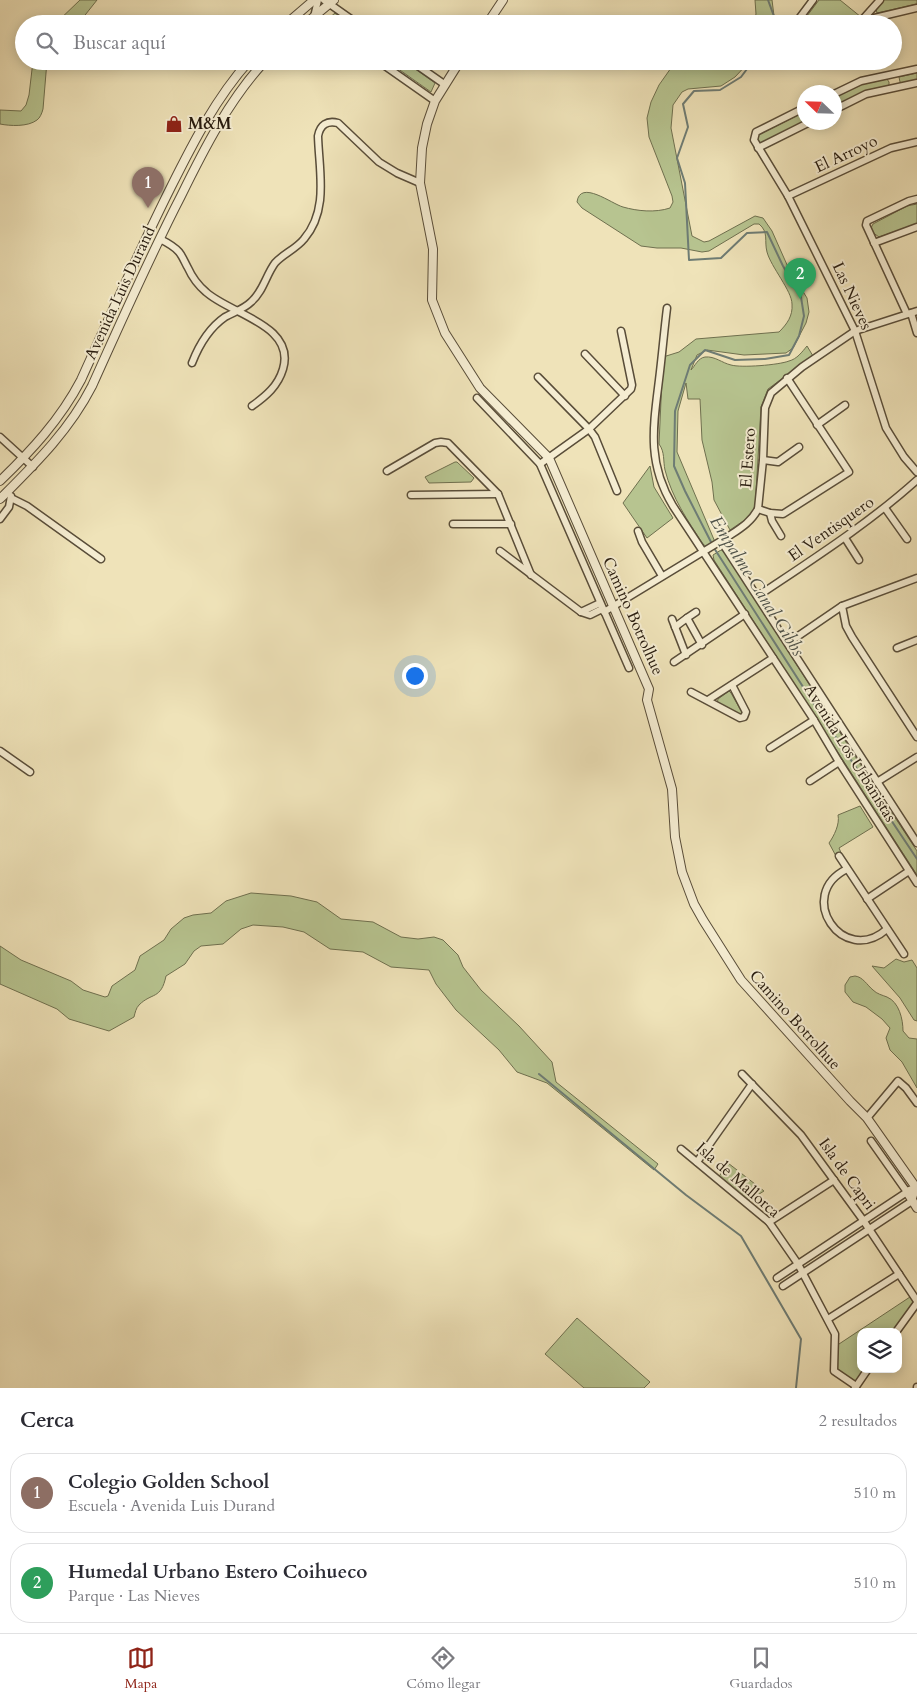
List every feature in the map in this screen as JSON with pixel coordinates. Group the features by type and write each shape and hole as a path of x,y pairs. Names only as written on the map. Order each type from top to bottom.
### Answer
{"street":[{"path":"296,15 314,0"},
{"path":"314,15 318,0"},
{"path":"493,15 504,0"},
{"path":"802,15 813,0"},
{"path":"867,15 880,0"},
{"path":"316,15 329,1 347,15"},
{"path":"883,15 917,8"},
{"path":"842,90 861,81 917,69"},
{"name":"Avenida Luis Durand","path":"0,483 57,420 75,391 183,163 217,103 241,70"},
{"name":"Avenida Luis Durand","path":"0,499 33,467 67,428 86,397 190,178 224,116 257,70"},
{"path":"391,70 435,101"},
{"path":"425,70 444,84"},
{"name":"Camino Botrolhue","path":"454,70 435,101 427,124 422,148 420,183 433,249 432,300 444,333 480,388 548,458 614,606 649,689 647,700 672,789 675,837 682,872 694,904 753,996 868,1118 917,1189"},
{"path":"893,74 896,88"},
{"path":"842,106 866,94 917,83"},
{"name":"Las Nieves","path":"797,112 756,132 754,140 788,196 855,331 886,428 904,457 917,472"},
{"path":"192,363 199,346 210,331 224,318 254,300 274,264 300,243 312,227 322,195 318,136 320,129 325,124 338,122 379,162 397,173 420,183"},
{"path":"758,148 797,128"},
{"name":"El Arroyo","path":"788,196 891,148 917,142"},
{"path":"917,200 909,201 868,221 866,225 912,313 917,333"},
{"path":"874,243 917,227"},
{"path":"160,239 178,251 192,276 204,290 221,303 261,324 282,344 285,353 282,373 275,386 267,395 252,406"},
{"name":"Avenida Los Urbanistas","path":"667,308 653,426 654,460 660,480 668,498 705,550 917,883"},
{"name":"El Estero","path":"602,608 614,606 719,542 746,524 758,509 763,460 765,408 771,393 787,378 855,331 912,313"},
{"path":"540,464 589,429 631,389 632,385 620,331"},
{"path":"585,354 625,396"},
{"path":"538,377 595,437 617,491"},
{"path":"758,509 770,514 783,514 849,472 787,378"},
{"name":"Camino Botrolhue","path":"477,398 540,464 629,668"},
{"path":"817,425 845,406"},
{"path":"0,437 33,467"},
{"path":"387,471 435,443 448,443 498,494 531,575"},
{"path":"763,460 778,462 799,447"},
{"name":"El Ventisquero","path":"758,596 845,538 917,480"},
{"path":"0,483 10,490 11,498 8,507 0,519"},
{"path":"411,495 498,494"},
{"path":"11,498 27,506 101,560"},
{"path":"884,508 907,539"},
{"path":"770,514 781,536"},
{"path":"453,524 511,524"},
{"path":"638,531 642,542 662,576"},
{"path":"845,538 859,560"},
{"name":"Avenida Los Urbanistas","path":"719,542 758,596 917,842"},
{"path":"500,550 581,612 590,615 602,608"},
{"path":"788,643 842,606 917,578"},
{"path":"842,606 845,621 852,637 917,738"},
{"path":"581,612 602,608"},
{"path":"675,627 696,612"},
{"path":"674,662 702,645 745,614"},
{"path":"687,618 702,645"},
{"path":"672,619 686,655"},
{"path":"897,648 917,640"},
{"path":"708,700 773,658"},
{"path":"692,692 740,718 744,717 746,712 732,685"},
{"path":"770,748 814,720"},
{"path":"0,751 30,772"},
{"path":"877,782 917,757"},
{"path":"810,781 839,762"},
{"path":"839,856 904,954"},
{"path":"847,868 837,875 826,890 824,908 830,924 838,933 855,940 872,939 887,929"},
{"path":"867,899 909,871"},
{"name":"Isla de Capri","path":"742,1074 802,1136 870,1230 917,1302"},
{"path":"868,1118 898,1081 917,1103"},
{"path":"697,1162 752,1084"},
{"path":"871,1141 917,1208"},
{"name":"Isla de Mallorca","path":"680,1149 769,1222 804,1273 835,1334 834,1371 855,1387"},
{"path":"769,1222 834,1180"},
{"path":"777,1278 907,1192 917,1189"},
{"path":"783,1286 912,1201 917,1189"},
{"path":"828,1319 899,1274"},
{"path":"899,1328 917,1302"},
{"path":"855,1387 865,1373"}],"green space":[{"path":"80,0 97,0 85,15 64,15"},
{"path":"755,0 772,0 774,15 756,14"},
{"path":"819,0 840,0 859,15 808,15"},
{"path":"884,0 917,0 917,4 877,13 876,9"},
{"path":"32,70 46,70 43,109 39,118 24,125 0,124 0,110 21,111 26,105"},
{"path":"400,70 417,70 435,83 431,92"},
{"path":"670,70 742,70 721,86 688,89 682,92 673,105 671,128 692,236 704,242 709,241 755,216 763,218 772,231 788,267 807,298 809,312 806,323 793,348 786,353 744,355 707,350 697,355 691,370 699,360 705,357 736,366 769,365 792,360 807,346 813,356 768,389 761,407 755,509 749,517 730,530 714,500 712,482 702,440 700,399 688,399 686,383 678,411 677,452 715,542 708,548 703,544 681,509 665,470 663,453 659,444 663,357 679,352 696,339 779,332 787,323 792,308 791,299 769,258 765,233 759,224 754,224 709,251 657,248 641,246 582,208 577,202 579,195 590,193 634,210 652,211 670,208 673,202 672,196 649,137 647,118 651,102 659,85"},
{"path":"917,73 917,81 903,84 900,82 899,77"},
{"path":"887,79 889,86 842,104 842,94 863,84"},
{"path":"797,116 797,125 761,143 756,141 757,136"},
{"path":"917,204 917,224 879,237 872,232 873,224 907,206"},
{"path":"455,462 474,478 471,482 429,483 425,477"},
{"path":"650,466 654,487 673,518 647,538 623,503"},
{"path":"721,550 725,552 917,851 917,875 714,560 713,555"},
{"path":"729,691 744,716 717,704 718,699"},
{"path":"860,806 873,827 839,848 842,855 837,858 829,843 835,833 838,815"},
{"path":"251,893 291,896 317,902 341,919 373,922 401,937 418,939 434,937 443,940 458,955 463,967 481,990 519,1026 552,1062 556,1082 658,1164 654,1170 547,1083 517,1072 499,1050 456,1010 436,984 429,970 391,967 363,952 330,949 304,932 283,927 253,925 241,929 223,944 201,946 194,951 185,964 166,976 162,989 139,1005 134,1017 109,1031 69,1019 57,1009 0,984 0,946 21,960 71,981 83,990 105,997 108,996 112,986 135,970 140,956 164,940 171,929 184,918 211,913 226,901"},
{"path":"896,959 904,962 912,960 917,968 917,1021 914,1020 900,998 872,966 884,968"},
{"path":"855,976 863,980 876,992 895,1003 901,1016 903,1031 909,1038 917,1039 917,1088 902,1062 890,1050 886,1038 890,1028 882,1019 866,1007 853,1002 845,992 845,985 850,977"},
{"path":"728,1163 764,1191 748,1201 718,1178"},
{"path":"913,1295 917,1302 898,1328 863,1328"},
{"path":"577,1318 650,1382 644,1388 584,1388 545,1354"},
{"path":"857,1332 857,1373 865,1373 856,1385 835,1371 836,1346"}],"waterway":[{"name":"Empalme Canal Gibbs","path":"768,0 774,15"},
{"name":"Empalme Canal Gibbs","path":"712,544 674,466 675,411 690,365 705,350 735,360 765,359 789,355 799,336 804,316 801,297 783,266 767,232 747,233 721,258 689,260 685,183 677,158 688,127 683,104 694,91 720,90 741,77 746,70"},
{"name":"Empalme Canal Gibbs","path":"714,548 823,718 917,859"},
{"path":"539,1074 686,1195 741,1236 801,1339 796,1388"}],"place":[{"name":"M&M","path":"174,124"},
{"name":"Colegio Golden School","path":"148,208"},
{"name":"Humedal Urbano Estero Coihueco","path":"800,299"}]}
